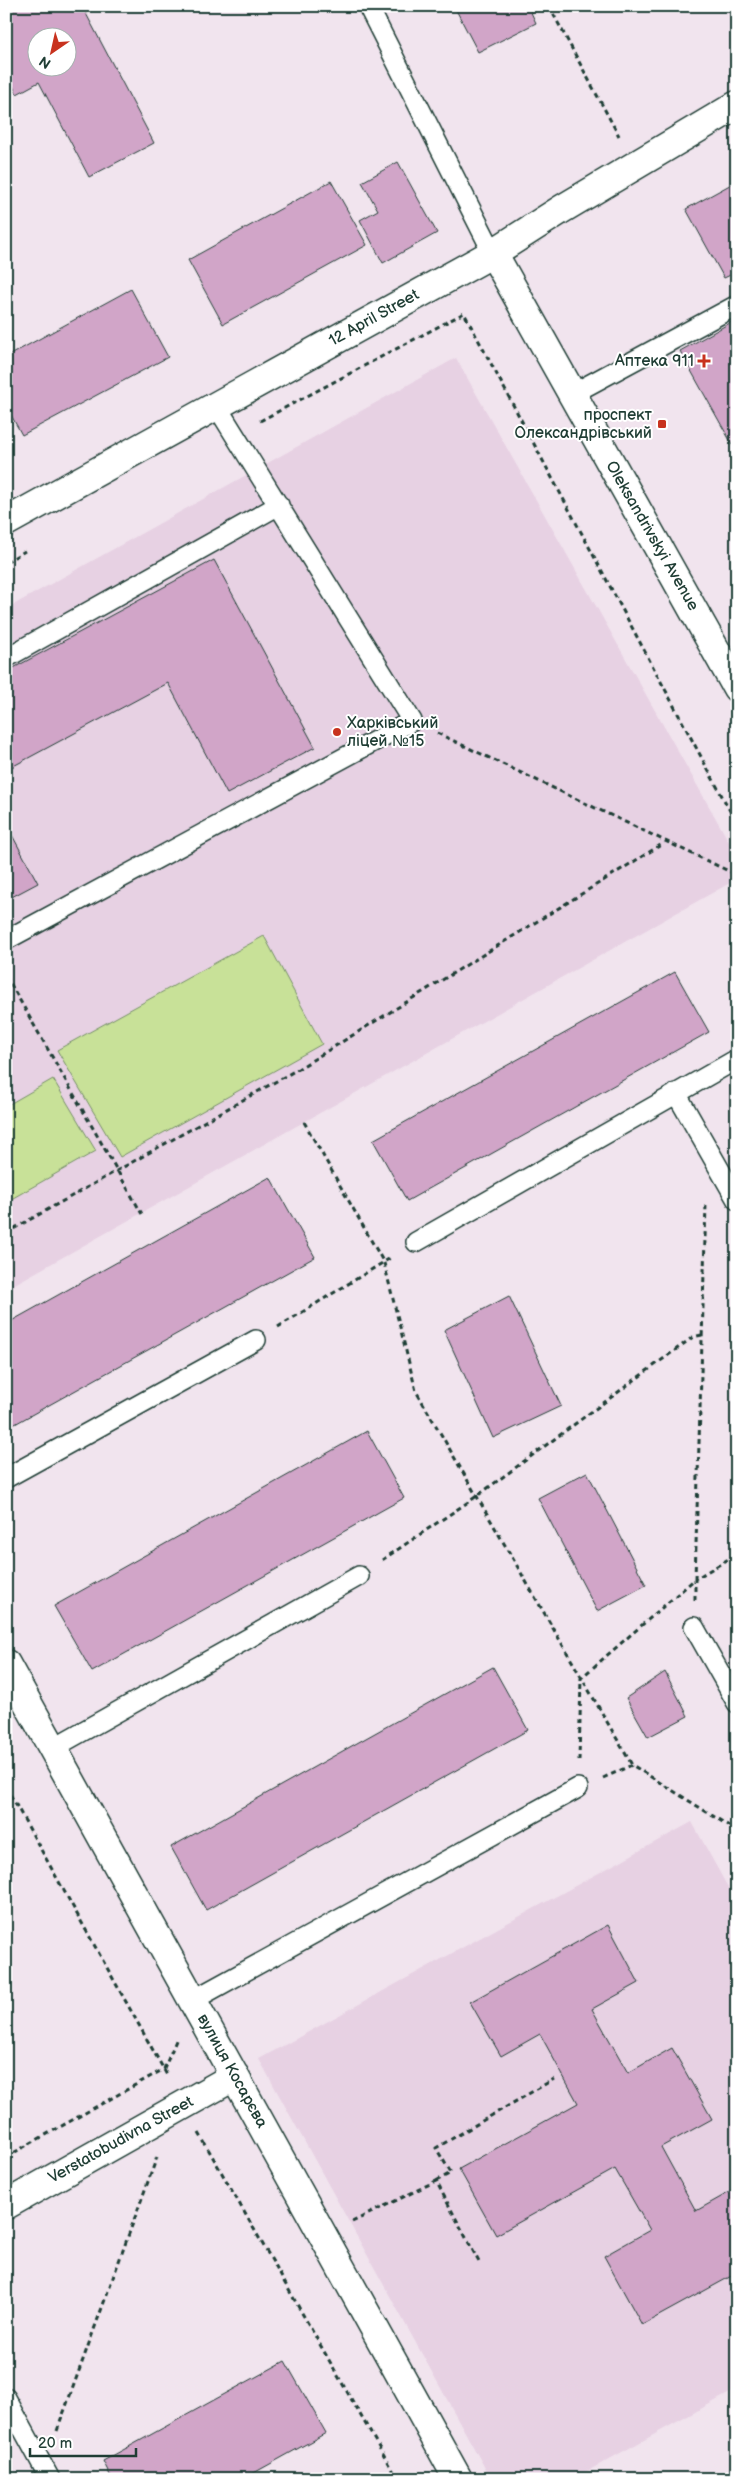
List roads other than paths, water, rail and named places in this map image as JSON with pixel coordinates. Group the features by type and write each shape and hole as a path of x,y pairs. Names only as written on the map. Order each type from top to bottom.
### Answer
{"street":[{"name":"12 April Street","path":"6,522 493,253 562,209 737,105"},
{"name":"Oleksandrivskyi Avenue","path":"493,253 737,688"},
{"name":"вулиця Косарєва","path":"6,1664 458,2479"},
{"name":"Verstatobudivna Street","path":"6,2205 235,2076"}],"lane":[{"path":"368,6 493,253"},
{"path":"572,394 737,305"},
{"path":"6,940 412,722 279,504 216,405"},
{"path":"6,658 279,504"},
{"path":"416,1242 737,1059"},
{"path":"676,1093 737,1200"},
{"path":"6,1478 256,1340"},
{"path":"53,1748 358,1576"},
{"path":"694,1627 737,1703"},
{"path":"193,2000 578,1788"},
{"path":"6,2398 47,2474"}],"place":[{"name":"Аптека 911","path":"704,361"},
{"name":"проспект Олександрівський","path":"662,424"},
{"name":"Харківський ліцей №15","path":"337,732"}]}
